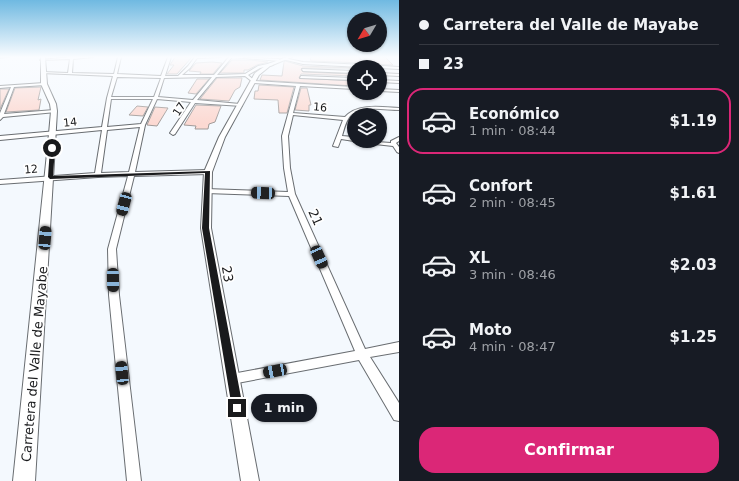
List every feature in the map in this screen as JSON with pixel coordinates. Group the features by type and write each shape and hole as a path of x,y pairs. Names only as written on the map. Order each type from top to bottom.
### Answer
{"main road":[{"name":"Carretera del Valle de Mayabe","path":"24,481 53,134 54,111 46,79"}],"street":[{"path":"0,87 13,86 25,79"},
{"path":"98,175 104,128 113,79"},
{"path":"134,481 114,296 112,250 143,125 156,98 162,79"},
{"name":"17","path":"173,133 210,79"},
{"name":"23","path":"249,79 240,105 222,137 208,172 206,191 206,228 250,481"},
{"path":"268,79 347,87"},
{"path":"300,82 346,79"},
{"path":"387,81 399,82"},
{"name":"21","path":"300,82 285,136 287,168 292,194 362,355 399,415"},
{"path":"13,86 1,117 54,111"},
{"path":"387,90 399,91"},
{"path":"109,98 156,98 240,105"},
{"path":"336,146 346,119 350,113 363,109 399,109"},
{"name":"16","path":"292,114 346,119"},
{"name":"14","path":"0,138 143,125"},
{"path":"340,137 347,138"},
{"path":"398,149 393,141 399,139"},
{"path":"387,146 398,149"},
{"name":"12","path":"0,182 50,177 132,173 208,172"},
{"path":"206,191 292,194"},
{"path":"232,379 399,347"}],"building":[{"path":"197,79 209,79 196,94 188,93"},
{"path":"216,79 242,79 240,87 235,90 229,101 200,99"},
{"path":"260,80 347,81 347,86"},
{"path":"259,85 294,87 287,113 279,113 278,100 254,99 255,91 258,91"},
{"path":"41,87 38,100 41,99 39,110 6,112 15,88"},
{"path":"301,88 307,88 311,105 309,105 309,111 295,110"},
{"path":"0,89 9,89 0,109"},
{"path":"196,105 221,106 215,122 209,124 208,129 195,129 196,126 184,125"},
{"path":"137,106 148,107 143,116 129,115"},
{"path":"155,107 168,108 157,126 147,125"}],"route":[{"path":"52,148 50,177 132,173 208,172 206,191 206,228 237,408"}]}
